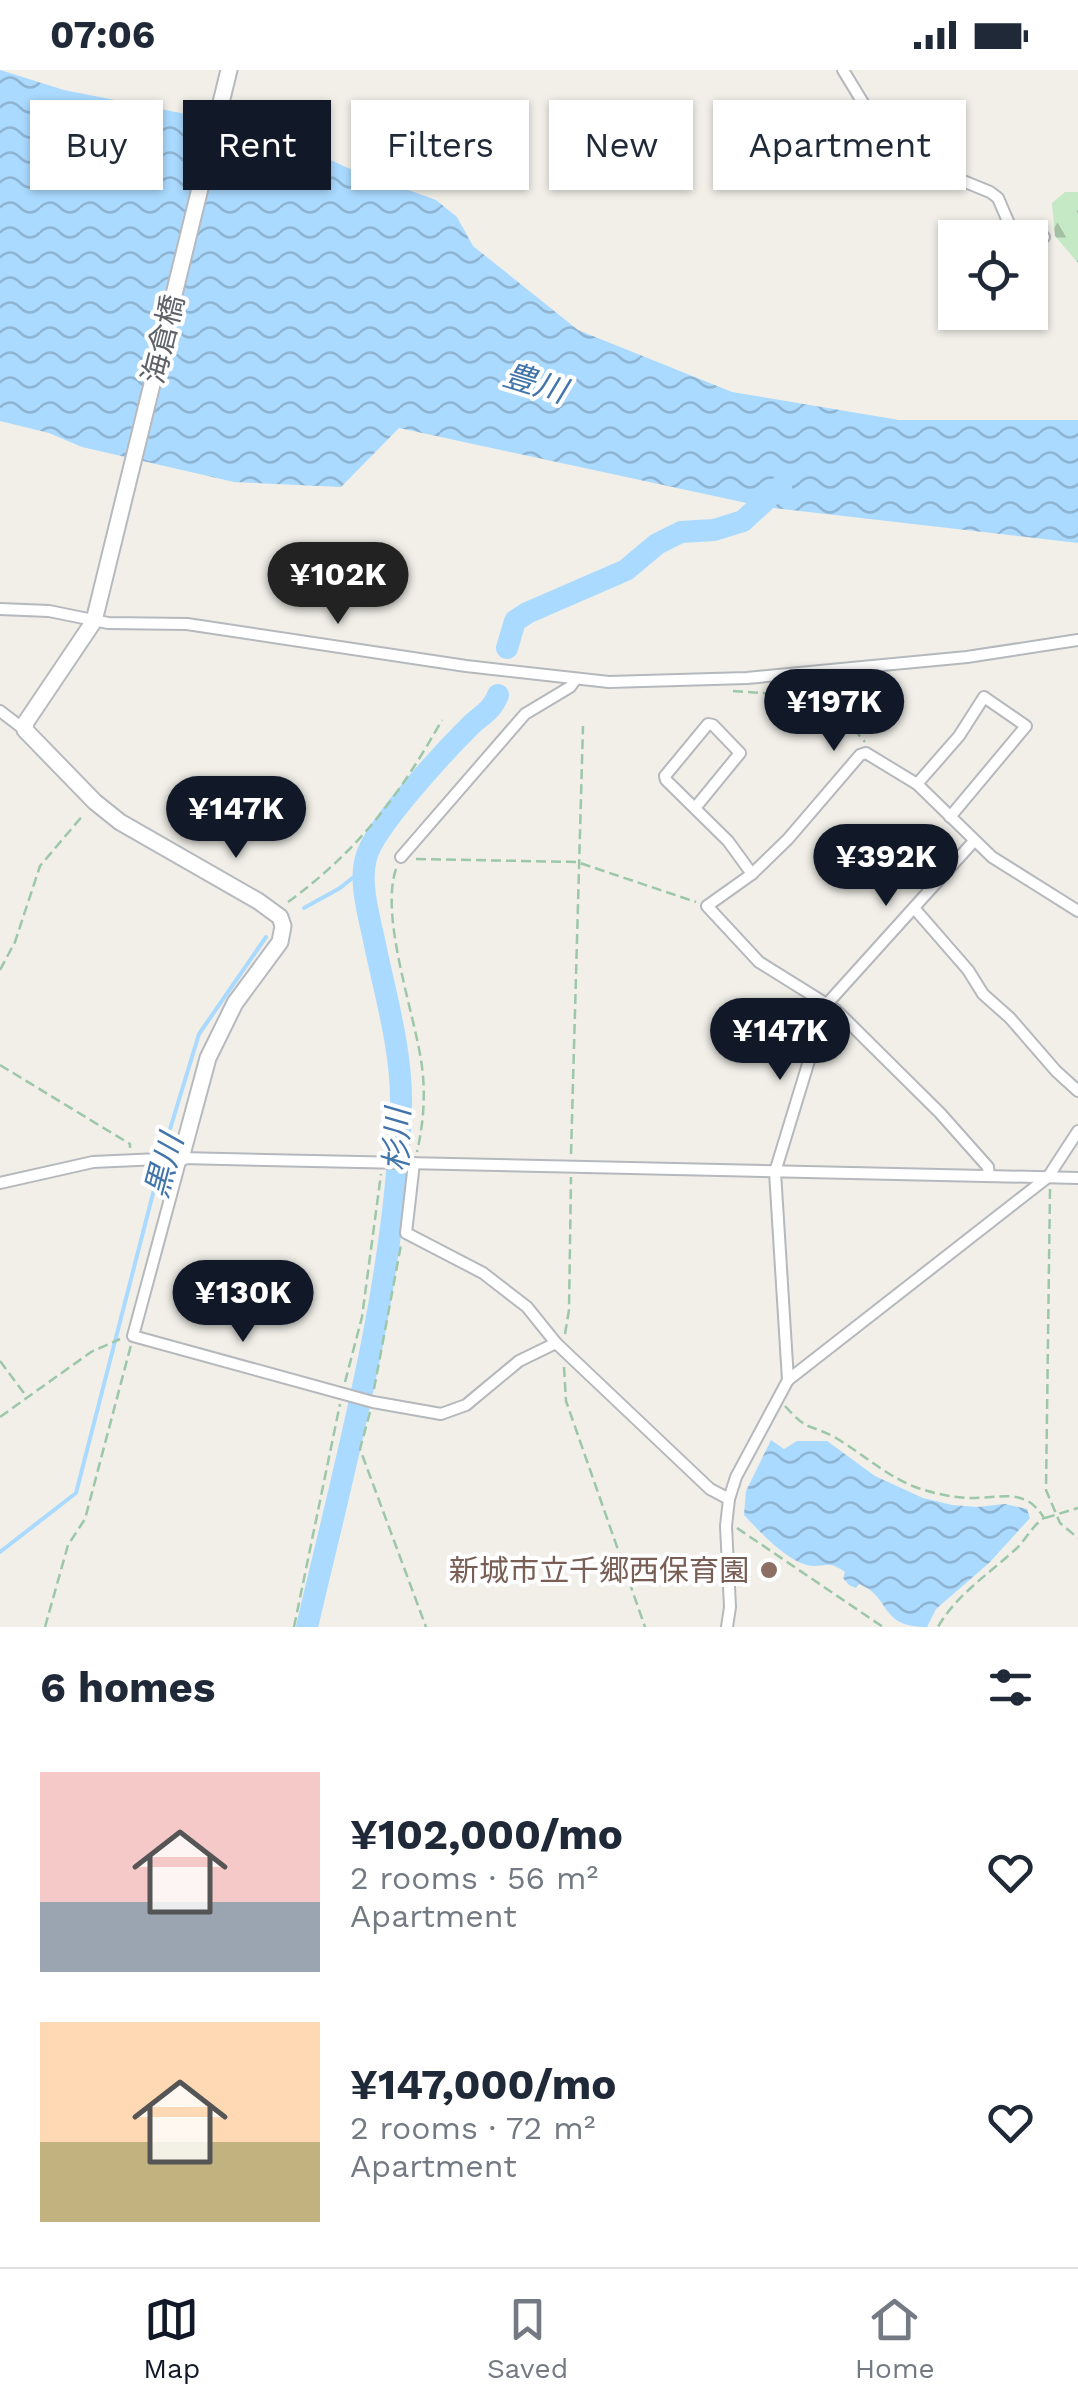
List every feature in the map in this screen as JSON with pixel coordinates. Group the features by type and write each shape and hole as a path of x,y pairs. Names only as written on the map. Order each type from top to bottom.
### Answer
{"street":[{"name":"海倉橋","path":"96,615 229,70"},
{"path":"843,70 871,116 963,181 998,198 1007,220"},
{"path":"0,608 187,624 466,666 628,682 747,678 968,657 1078,640"},
{"path":"25,730 26,722 96,615"},
{"path":"400,857 525,714 570,687 576,679"},
{"path":"917,784 959,736 984,697 1026,726 950,818"},
{"path":"0,711 25,730 95,802 120,822 274,911 283,926 280,942 235,1003 213,1046 177,1158 129,1337 370,1401 441,1414 457,1410 519,1361 556,1343"},
{"path":"695,808 740,753 708,724 665,776 666,780 728,842 752,874"},
{"path":"990,1176 988,1167 940,1113 836,1010 759,962 707,906 752,874 866,753 917,784 992,857 1078,911"},
{"path":"788,1380 775,1172 826,1004 974,841"},
{"path":"914,908 968,970 982,994 1010,1018 1078,1091"},
{"path":"727,1627 729,1498 736,1477 788,1380 1048,1178 1078,1131"},
{"path":"0,1183 93,1162 177,1158 1078,1178"},
{"path":"411,1163 406,1232 483,1273 527,1307 556,1343 710,1490 729,1498"}],"path":[{"path":"722,690 830,700 863,738 866,753"},
{"path":"274,911 328,872 369,832 442,720"},
{"path":"556,1343 565,1334 569,1310 583,726"},
{"path":"0,970 15,942 40,866 95,802"},
{"path":"411,1163 421,1132 424,1092 392,908 393,879 400,857 577,862 707,906"},
{"path":"0,1065 130,1144 132,1160"},
{"path":"294,1627 355,1350 376,1233 380,1163"},
{"path":"1048,1178 1046,1490 1057,1517 1078,1538"},
{"path":"406,1232 360,1448 426,1627"},
{"path":"0,1416 106,1342 129,1337 84,1519 68,1545 45,1627"},
{"path":"568,1354 564,1365 566,1400 645,1627"},
{"path":"0,1361 26,1398"},
{"path":"778,1401 804,1427 835,1438 876,1467 914,1486 942,1495 1020,1497 1034,1504 1044,1518"},
{"path":"938,1627 948,1610 1022,1543 1034,1525 1078,1508"},
{"path":"726,1526 733,1526 882,1627"}],"green space":[{"path":"1065,192 1078,192 1078,263 1055,236 1052,203"}],"water":[{"name":"豊川","path":"0,70 64,90 115,100 30,100 30,190 163,190 163,110 183,113 183,190 331,190 331,160 351,169 351,190 408,190 436,200 457,217 473,246 578,330 732,392 899,420 1078,420 1078,543 765,507 399,428 341,487 234,482 82,447 49,433 0,421"},
{"path":"771,1440 784,1449 797,1441 827,1441 875,1476 923,1498 977,1507 1005,1504 1027,1509 1030,1518 989,1563 936,1609 927,1627 911,1626 893,1617 869,1590 859,1584 856,1588 849,1585 843,1578 845,1572 839,1568 807,1565 790,1557 744,1515 746,1491"}],"waterway":[{"name":"杉川","path":"507,648 515,621 527,613 626,570 657,544 681,532 714,530 743,521 781,486"},
{"name":"杉川","path":"307,1627 380,1303 397,1171 399,1064 366,899 366,858 395,810 498,695"},
{"name":"黒川","path":"304,908 340,888 365,868"},
{"name":"黒川","path":"0,1552 76,1493 167,1139 199,1034 266,937"}],"place":[{"name":"新城市立千郷西保育園","path":"769,1570"}]}
